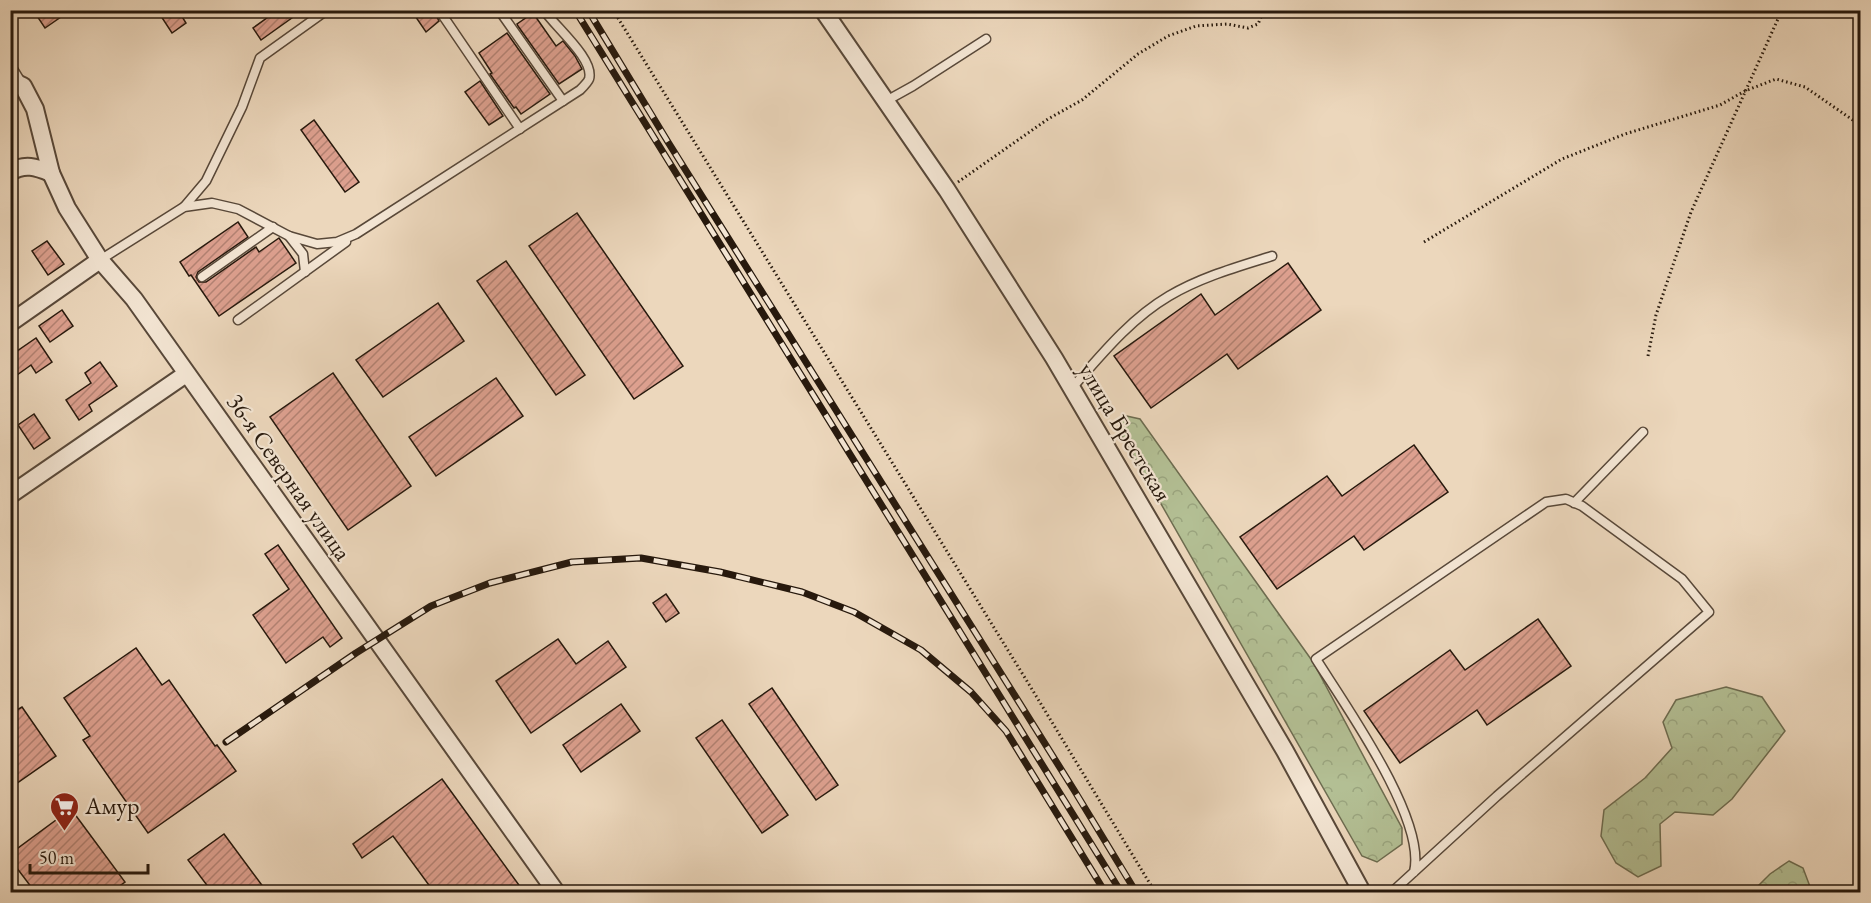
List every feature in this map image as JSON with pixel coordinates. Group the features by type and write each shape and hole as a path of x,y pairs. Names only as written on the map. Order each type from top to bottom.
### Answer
{"street":[{"name":"улица Брестская","path":"823,10 947,190 1071,388 1285,751 1362,892"},
{"name":"36-я Северная улица","path":"17,83 34,109 51,173 66,208 100,260 134,299 556,892"},
{"path":"10,172 33,165 51,173"},
{"path":"10,323 100,260"},
{"path":"10,495 186,374"}],"lane":[{"path":"100,260 184,207 206,181 242,107 260,58 327,10"},
{"path":"439,10 520,129"},
{"path":"499,10 563,101"},
{"path":"238,320 356,234 580,90 589,80 590,70 568,37 552,22 544,10"},
{"path":"886,101 986,39"},
{"path":"10,64 17,83"},
{"path":"184,207 212,203 238,209 289,236 317,244 337,242 356,234"},
{"path":"202,277 273,227"},
{"path":"289,236 303,254 305,272"},
{"path":"1071,388 1128,326 1168,296 1205,278 1272,256"},
{"path":"1574,503 1643,432"},
{"path":"1392,892 1414,873 1497,796 1709,612 1682,579 1581,506 1566,499 1546,502 1316,659 1381,763 1403,808 1417,863 1414,873"}],"path":[{"path":"613,10 1155,892"},
{"path":"947,190 1000,151 1048,119 1082,100 1138,54 1168,36 1196,26 1227,24 1248,28 1258,24 1262,10"},
{"path":"1648,356 1656,315 1690,212 1782,10"},
{"path":"1424,242 1563,159 1625,134 1720,105 1745,91 1776,79 1804,87 1860,125"}],"green space":[{"path":"1122,415 1140,419 1313,662 1402,828 1402,844 1377,862 1362,856 1120,432"},
{"path":"1726,687 1762,697 1785,731 1732,799 1713,815 1675,812 1660,824 1661,866 1638,877 1616,863 1601,836 1604,810 1645,778 1672,748 1663,722 1676,700"},
{"path":"1789,861 1803,868 1812,892 1752,892 1770,874"}],"building":[{"path":"33,10 71,10 45,28"},
{"path":"157,10 178,10 186,23 172,33"},
{"path":"278,10 303,10 261,40 253,28"},
{"path":"411,10 433,10 439,21 426,32"},
{"path":"533,13 556,46 563,41 582,69 559,84 517,24"},
{"path":"507,33 550,94 521,114 516,107 514,108 490,74 492,73 479,53"},
{"path":"480,81 503,116 489,125 465,92"},
{"path":"314,120 359,182 345,192 301,130"},
{"path":"577,213 683,366 634,399 529,246"},
{"path":"238,222 248,237 198,272 196,277 199,282 206,282 256,247 259,252 279,238 296,263 219,316 180,262"},
{"path":"47,241 64,264 48,275 32,251"},
{"path":"506,261 585,375 556,395 477,281"},
{"path":"1288,263 1321,310 1238,369 1227,354 1151,408 1114,356 1201,294 1215,315"},
{"path":"438,303 464,341 383,397 356,360"},
{"path":"62,310 73,326 50,342 39,326"},
{"path":"36,338 52,362 36,373 31,365 10,380 10,356"},
{"path":"100,362 117,386 89,405 92,411 79,420 66,400 91,383 85,373"},
{"path":"333,373 411,486 348,530 270,417"},
{"path":"496,378 523,416 436,476 409,437"},
{"path":"34,414 50,438 34,449 18,425"},
{"path":"1414,445 1448,492 1364,550 1354,536 1277,589 1240,537 1327,476 1342,496"},
{"path":"278,545 342,638 330,647 323,637 286,663 253,615 289,589 265,554"},
{"path":"666,594 679,613 666,622 653,603"},
{"path":"1538,619 1571,666 1487,725 1477,710 1400,763 1364,711 1450,650 1465,670"},
{"path":"558,639 576,664 608,641 626,667 531,733 496,681"},
{"path":"136,648 162,685 169,680 215,746 217,745 236,771 148,833 83,740 90,736 64,698"},
{"path":"772,688 838,785 816,800 749,704"},
{"path":"621,704 640,731 581,772 563,745"},
{"path":"22,707 56,756 10,788 10,714"},
{"path":"722,720 788,815 762,833 696,738"},
{"path":"442,779 524,892 434,892 393,836 362,858 353,844"},
{"name":"Амур","path":"71,809 125,882 111,892 35,892 10,859 10,854"},
{"path":"224,834 267,892 212,892 188,860"}],"railway":[{"path":"575,10 1121,892"},
{"path":"588,10 1136,892"},
{"path":"226,742 356,653 431,606 490,583 572,562 641,558 720,572 802,592 854,612 921,650 971,692 1006,731 1105,892"}],"place":[{"name":"Амур","path":"64,832"}]}
